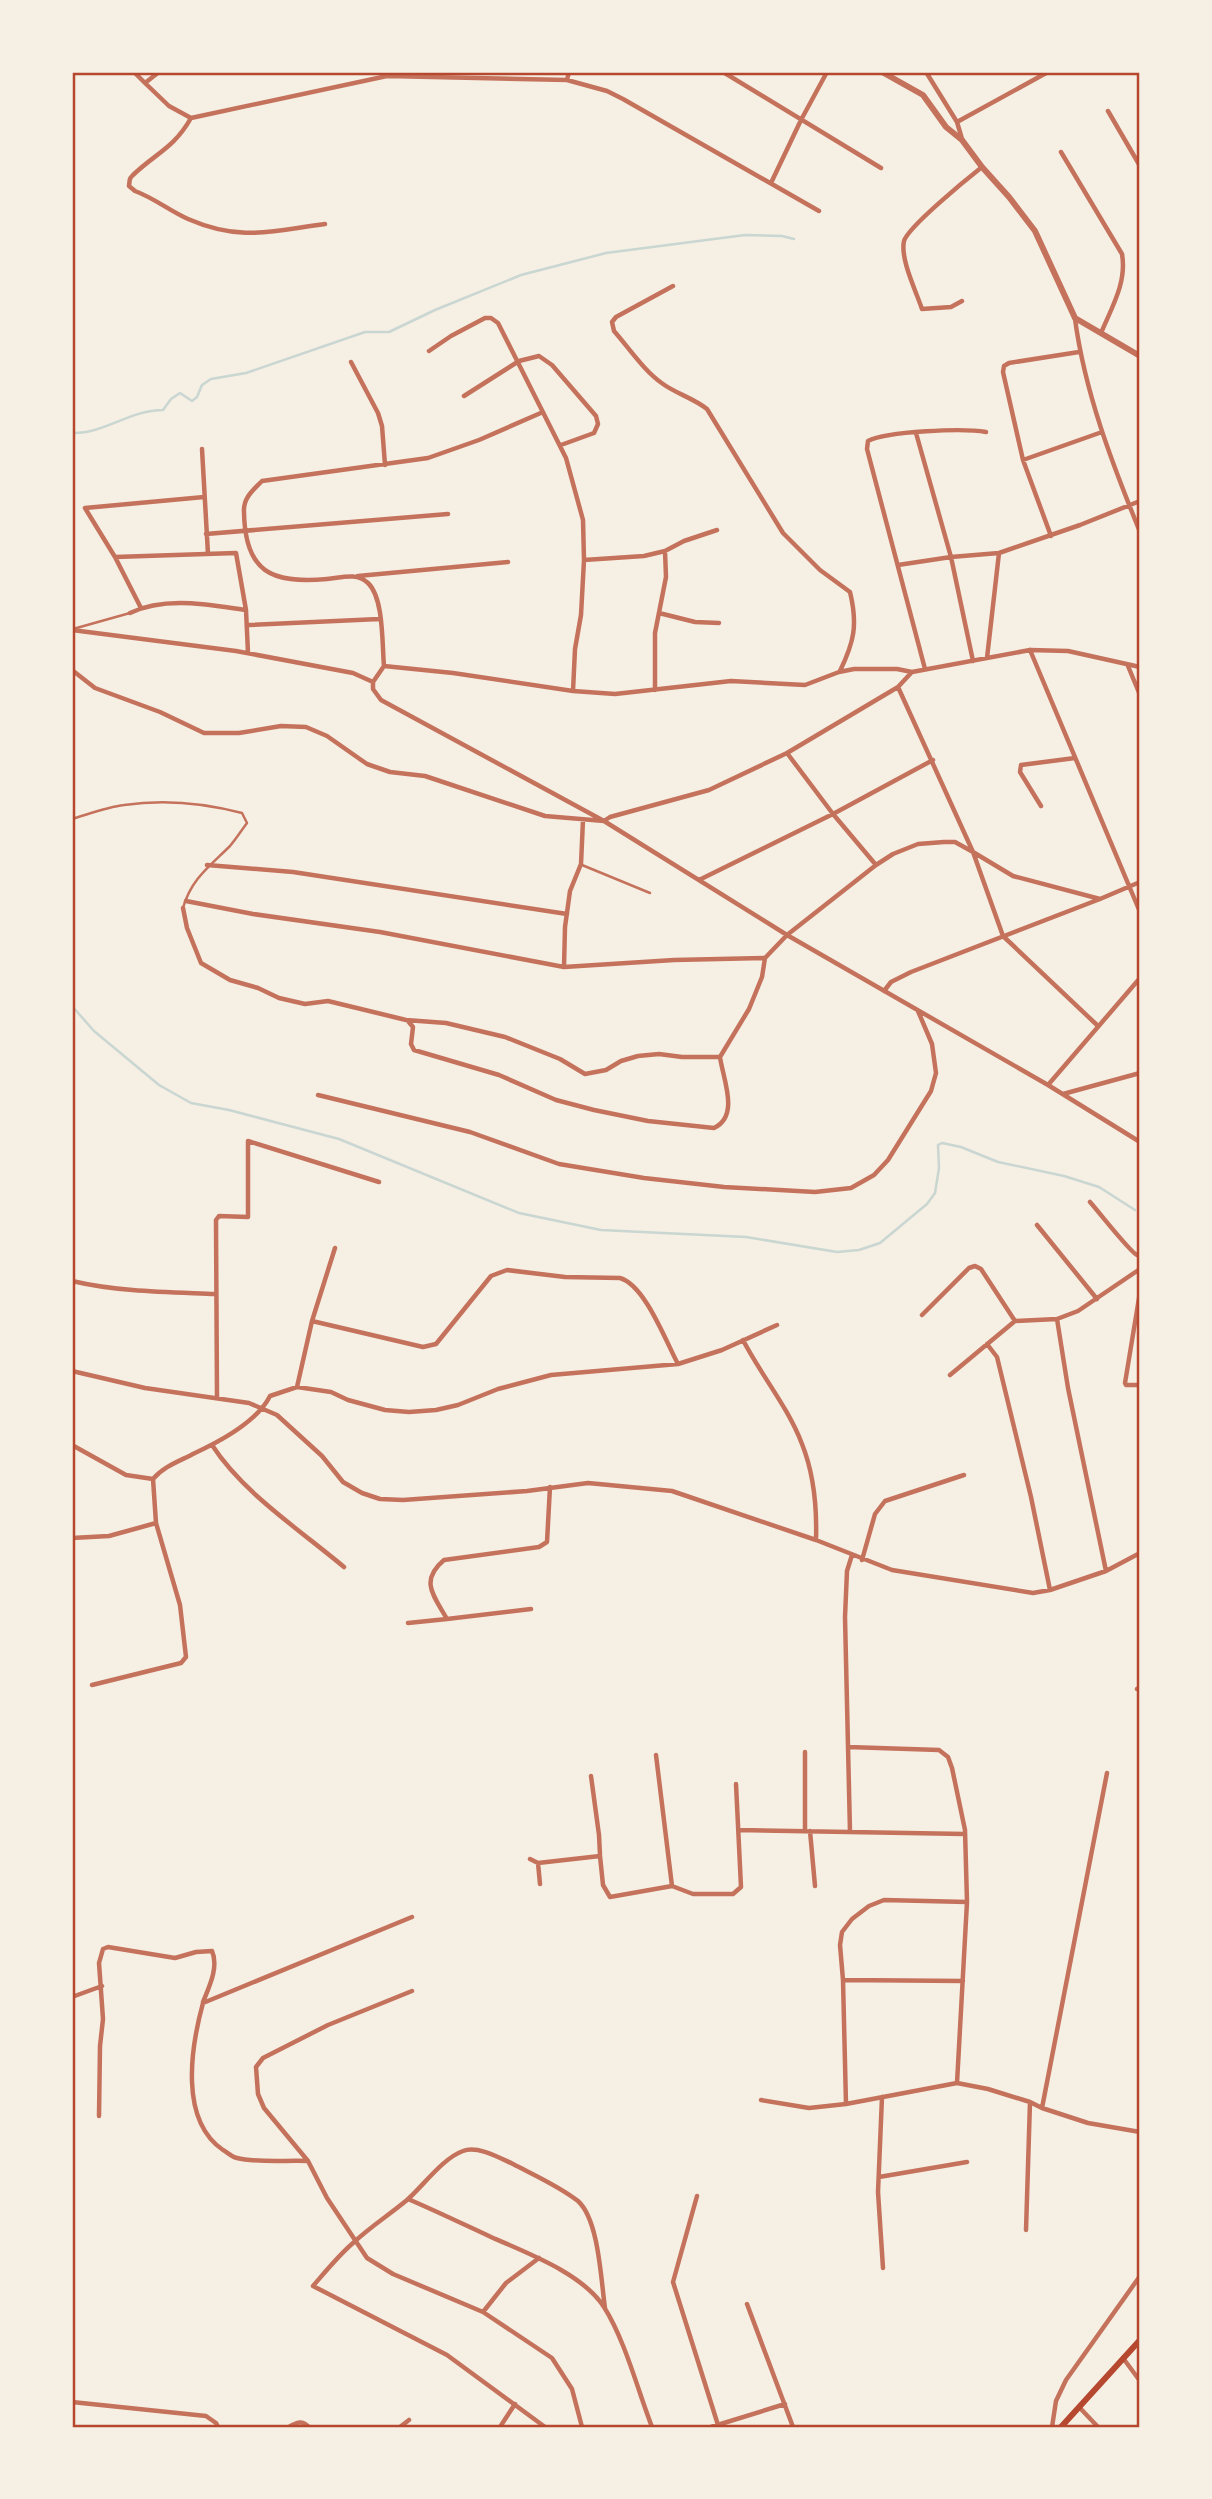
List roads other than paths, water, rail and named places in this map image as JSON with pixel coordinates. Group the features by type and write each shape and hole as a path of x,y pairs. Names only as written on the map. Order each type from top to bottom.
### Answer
{"main road":[{"path":"1061,2427 1140,2340"}],"street":[{"path":"134,72 169,106 191,118 387,76 567,80 607,91 819,211"},
{"path":"145,83 159,72"},
{"path":"567,80 569,72"},
{"path":"723,72 881,168"},
{"path":"771,183 827,72"},
{"path":"882,72 923,95 946,127 962,139 1035,230 1075,318 1079,352 1091,401 1140,532"},
{"path":"926,72 957,122 962,139"},
{"path":"957,122 1048,72"},
{"path":"1108,111 1140,166"},
{"path":"191,118 183,133 130,179 130,186 135,191 186,218 230,233 247,235 326,224"},
{"path":"1061,152 1122,254 1125,270 1101,333"},
{"path":"962,301 951,307 922,309 909,272 905,239 915,226 982,167"},
{"path":"673,286 616,317 612,322 614,331 660,383 707,409 783,533 820,570 850,592 855,628 849,651 839,672"},
{"path":"429,351 473,324 491,318 504,330 561,445 583,520 584,560 573,691"},
{"path":"1075,318 1140,356"},
{"path":"1051,536 1023,460 1003,366 1079,352"},
{"path":"464,396 519,361 539,356 596,415 598,424 594,433 561,445"},
{"path":"351,362 378,413 382,426 385,465"},
{"path":"508,562 327,579 280,579 259,566 250,553 243,508 250,492 262,481 428,458 543,412"},
{"path":"925,669 867,449 868,441 874,438 962,429 986,432"},
{"path":"1023,460 1102,432"},
{"path":"916,433 950,557 973,661"},
{"path":"202,449 208,554"},
{"path":"141,608 115,557 85,508 204,496"},
{"path":"898,565 999,553 1140,501"},
{"path":"206,534 448,514"},
{"path":"584,560 644,556 666,551 684,541 717,530"},
{"path":"655,690 654,653 666,578 666,551"},
{"path":"115,557 236,553 248,625 248,653"},
{"path":"987,658 999,553"},
{"path":"357,576 367,582 378,601 384,666 373,682 373,689 381,700 604,821 787,935 1048,1085 1140,1142"},
{"path":"130,613 141,608 190,603 246,610"},
{"path":"659,613 695,622 719,623"},
{"path":"248,625 379,619"},
{"path":"72,630 248,653 353,673 373,682"},
{"path":"1030,650 1140,912"},
{"path":"72,670 95,688 160,712 204,733 239,733 281,726 306,727 327,736 367,764 390,772 425,776 545,816 604,821 610,817 709,790 787,753 898,687 912,673 925,669 1030,650 1068,651 1140,667"},
{"path":"1128,665 1140,695"},
{"path":"384,666 615,694 731,681 806,685 854,669 897,669 912,673"},
{"path":"898,687 973,852 1003,936 1098,1026"},
{"path":"787,753 876,865"},
{"path":"1041,806 1020,772 1021,765 1075,758"},
{"path":"698,881 833,814 933,760"},
{"path":"564,967 567,914 570,891 581,864 583,820"},
{"path":"406,1020 413,1027 411,1044 414,1050 499,1075 556,1100 648,1121 714,1128 723,1124 728,1107 720,1057 749,1009 762,977 765,958 787,935 893,854 918,844 955,842 1013,876 1100,899"},
{"path":"207,866 293,872 567,914"},
{"path":"884,991 891,982 911,972 1140,881"},
{"path":"186,901 253,914 380,932 564,967 765,958"},
{"path":"184,908 187,928 201,963 230,980 258,988 279,998 305,1004 328,1001 406,1020 446,1023 505,1037 560,1059 585,1074 606,1070 621,1061 638,1056 659,1054 682,1058 720,1057"},
{"path":"1048,1085 1140,978"},
{"path":"318,1095 470,1132 559,1164 644,1178 724,1187 815,1192 850,1188 874,1175 888,1160 931,1091 936,1073 932,1044 917,1010"},
{"path":"1063,1094 1140,1073"},
{"path":"217,1398 216,1220 219,1216 248,1217 248,1141 379,1182"},
{"path":"1090,1202 1122,1237 1132,1253 1140,1253"},
{"path":"1037,1225 1097,1299"},
{"path":"297,1387 312,1321 335,1248"},
{"path":"922,1315 969,1268 975,1266 981,1269 1015,1321"},
{"path":"950,1375 1015,1321 1057,1319 1078,1311 1140,1269"},
{"path":"312,1321 423,1347 436,1344 498,1271 621,1279 627,1280 649,1307 678,1364"},
{"path":"72,1281 133,1290 216,1294"},
{"path":"1140,1292 1125,1383 1140,1385"},
{"path":"1057,1319 1068,1388 1107,1571"},
{"path":"92,1685 181,1663 186,1657 180,1605 156,1523 153,1479 160,1470 212,1445 263,1409 270,1396 297,1387 331,1392 348,1400 385,1410 436,1410 551,1375 678,1364 722,1350 777,1325"},
{"path":"743,1340 802,1444 815,1496 816,1540"},
{"path":"987,1344 997,1357 1031,1497 1050,1590"},
{"path":"72,1371 145,1388 249,1403 277,1415 300,1435 343,1482 380,1499 403,1500 527,1491 588,1483 672,1490 816,1540 892,1570 1033,1593 1107,1571 1140,1553"},
{"path":"72,1445 126,1475 153,1479"},
{"path":"212,1445 224,1463 257,1494 344,1567"},
{"path":"862,1560 875,1514 885,1502 964,1475"},
{"path":"447,1619 432,1596 430,1585 436,1567 444,1560 539,1547 547,1542 550,1487"},
{"path":"72,1538 109,1536 156,1523"},
{"path":"850,1832 845,1617 847,1571 852,1555"},
{"path":"408,1623 531,1609"},
{"path":"848,1747 939,1750 947,1757 952,1768 965,1834 967,1902 957,2083"},
{"path":"805,1752 807,1831 815,1886"},
{"path":"656,1755 672,1886"},
{"path":"1042,2108 1107,1773"},
{"path":"590,1776 600,1835 603,1885 610,1897 672,1886 693,1895 733,1894 741,1887 736,1784"},
{"path":"738,1830 965,1834"},
{"path":"530,1859 538,1863 600,1856"},
{"path":"538,1863 540,1884"},
{"path":"846,2105 840,1945 842,1932 852,1919 869,1906 884,1900 967,1902"},
{"path":"203,2003 412,1917"},
{"path":"99,2116 103,2019 100,1954 103,1949 108,1947 175,1958 212,1951 215,1958 214,1969 196,2030 192,2069 194,2098 201,2128 218,2146 236,2158 308,2161"},
{"path":"843,1980 963,1981"},
{"path":"72,1997 102,1986"},
{"path":"412,1991 262,2058 256,2067 258,2094 264,2108 308,2161 327,2198 367,2258 393,2274 483,2312 552,2358 572,2389 582,2427"},
{"path":"761,2099 809,2108 846,2105 957,2083 988,2089 1088,2123 1140,2132"},
{"path":"882,2097 879,2177 883,2268"},
{"path":"1026,2230 1030,2102"},
{"path":"545,2427 447,2355 313,2286 355,2241 463,2150 481,2151 501,2158 579,2203 587,2215 594,2236 605,2308 652,2427"},
{"path":"879,2177 967,2162"},
{"path":"697,2196 673,2282 718,2425"},
{"path":"408,2199 539,2258 574,2278 596,2296 605,2308"},
{"path":"483,2312 506,2283 539,2258"},
{"path":"1052,2427 1056,2401 1066,2380 1140,2276"},
{"path":"747,2304 793,2427"},
{"path":"1123,2358 1140,2381"},
{"path":"72,2402 206,2416 218,2427"},
{"path":"500,2427 515,2404"},
{"path":"711,2427 785,2404"},
{"path":"1080,2408 1098,2427"},
{"path":"400,2427 409,2420"},
{"path":"289,2427 297,2422 305,2423 309,2427"}],"lane":[{"path":"72,630 130,613"},
{"path":"72,819 123,805 175,803 207,804 242,813 247,823 231,845 207,866 184,908"},
{"path":"581,864 650,893"}],"waterway":[{"path":"72,433 95,430 139,414 163,410 171,399 180,393 192,401 197,397 202,385 211,379 246,373 365,332 389,332 521,275 606,253 745,235 794,239"},
{"path":"72,1006 94,1031 159,1085 191,1103 229,1110 339,1139 519,1213 601,1230 746,1237 837,1252 859,1250 880,1243 927,1204 935,1193 939,1168 938,1145 942,1143 961,1147 998,1162 1064,1176 1099,1187 1135,1210"}]}
